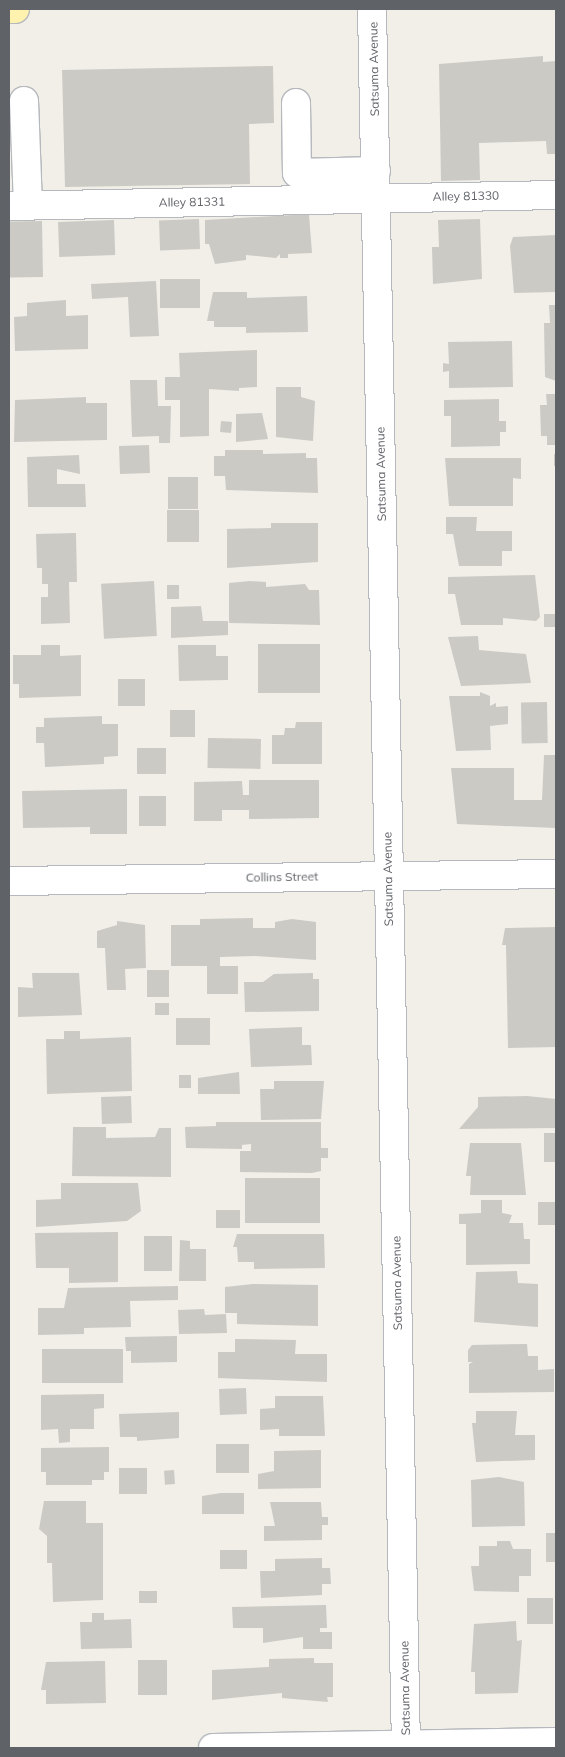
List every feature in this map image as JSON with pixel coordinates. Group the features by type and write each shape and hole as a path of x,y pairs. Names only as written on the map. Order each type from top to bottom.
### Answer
{"main road":[{"path":"9,9 15,9"}],"street":[{"name":"Satsuma Avenue","path":"372,9 387,876 406,1747"},
{"path":"18,205 24,100"},
{"path":"296,103 297,173 376,184"},
{"name":"Alley 81330","path":"376,184 556,195"},
{"name":"Alley 81331","path":"18,205 376,184"},
{"name":"Collins Street","path":"9,881 556,874"},
{"path":"213,1748 406,1747 556,1742"}],"building":[{"path":"543,56 543,62 556,61 556,154 547,154 546,141 479,143 480,180 441,181 439,64"},
{"path":"273,66 274,123 249,124 250,184 65,187 62,70"},
{"path":"309,214 312,253 288,254 288,258 280,258 280,254 276,258 246,255 246,260 215,264 209,244 205,244 205,220"},
{"path":"199,219 200,249 160,250 159,220"},
{"path":"480,219 482,279 433,284 432,247 439,247 438,220"},
{"path":"114,220 115,255 59,257 58,222"},
{"path":"42,221 43,277 10,278 9,222"},
{"path":"556,235 556,292 514,293 510,246 513,237"},
{"path":"160,279 200,279 200,308 160,308"},
{"path":"156,281 159,336 130,337 128,297 92,299 91,284"},
{"path":"213,292 247,292 247,298 307,296 308,332 246,333 246,327 214,327 214,321 207,321"},
{"path":"66,300 66,316 88,315 88,349 15,351 14,317 27,316 27,303"},
{"path":"549,305 556,305 556,381 545,377 544,323 550,323"},
{"path":"512,341 513,387 449,388 449,371 443,372 443,363 449,364 448,342"},
{"path":"257,350 257,387 239,388 239,391 209,389 209,436 180,437 180,400 165,400 165,377 180,377 179,353"},
{"path":"130,380 157,380 158,406 171,406 170,443 159,443 159,436 132,437"},
{"path":"276,387 301,387 301,397 315,401 313,441 276,437"},
{"path":"546,394 556,394 556,445 547,445 547,436 541,436 540,405 547,405"},
{"path":"86,397 86,403 107,403 107,440 14,442 15,400"},
{"path":"499,399 499,421 506,421 506,432 500,432 500,446 451,447 451,416 444,416 444,400"},
{"path":"262,413 268,439 236,442 236,414"},
{"path":"221,421 232,422 231,433 220,432"},
{"path":"149,445 150,473 120,474 119,446"},
{"path":"225,450 263,450 263,454 306,453 306,458 317,458 318,493 226,490 225,476 214,476 214,456 225,456"},
{"path":"554,454 556,454 556,466 554,466"},
{"path":"79,455 80,474 57,469 57,484 85,484 86,507 28,507 27,457"},
{"path":"445,458 521,458 521,479 513,478 513,506 449,506"},
{"path":"168,477 198,477 198,509 168,509"},
{"path":"167,510 199,510 199,542 167,542"},
{"path":"446,517 477,517 476,531 512,531 512,551 502,551 502,566 459,566 453,534 446,534"},
{"path":"271,523 318,523 318,562 227,568 227,529 271,528"},
{"path":"76,533 77,582 69,582 70,623 41,624 41,597 48,597 48,584 42,584 42,568 37,568 36,534"},
{"path":"535,575 540,617 536,621 503,618 503,625 461,625 455,594 448,594 448,577"},
{"path":"154,581 157,636 104,639 101,584"},
{"path":"266,582 266,587 305,584 309,590 319,590 320,625 229,623 229,583"},
{"path":"167,585 179,585 179,599 167,599"},
{"path":"201,606 203,621 228,621 228,635 171,638 171,607"},
{"path":"544,614 556,614 556,627 544,627"},
{"path":"478,636 479,650 526,654 531,683 461,686 448,637"},
{"path":"258,644 320,644 320,693 258,693"},
{"path":"41,645 60,645 60,656 81,655 81,696 19,698 19,684 13,684 13,655 41,655"},
{"path":"178,645 216,645 216,656 228,656 228,680 179,681"},
{"path":"118,679 145,679 145,706 118,706"},
{"path":"480,692 490,696 490,706 496,703 496,707 508,706 508,724 490,726 491,750 456,751 449,696 480,696"},
{"path":"521,702 547,702 548,743 522,743"},
{"path":"170,710 195,710 195,737 170,737"},
{"path":"102,716 102,724 118,724 118,756 104,757 104,764 45,767 44,743 36,743 36,727 44,727 44,718"},
{"path":"296,722 322,722 322,764 272,764 272,735 284,735 285,728 295,728"},
{"path":"208,738 261,739 260,769 207,768"},
{"path":"137,748 166,748 166,774 137,774"},
{"path":"544,755 556,755 556,828 457,824 451,768 514,768 514,800 542,800"},
{"path":"249,780 319,780 319,818 249,819 249,810 222,810 222,821 194,821 194,782 242,781 243,795 249,795"},
{"path":"127,789 127,834 90,834 90,827 23,828 22,791"},
{"path":"139,796 166,796 166,826 139,826"},
{"path":"253,918 253,928 275,928 275,922 292,919 316,922 316,960 255,956 220,957 220,966 171,966 171,925 200,925 200,919"},
{"path":"117,921 145,925 146,968 125,969 126,990 107,990 105,948 97,948 97,931 117,925"},
{"path":"556,927 556,1047 508,1048 506,945 502,945 505,928"},
{"path":"207,966 238,966 238,994 207,994"},
{"path":"147,970 169,970 169,997 147,997"},
{"path":"32,973 79,973 82,1015 18,1017 18,987 33,988"},
{"path":"313,973 313,979 319,979 319,1011 245,1012 244,982 263,982 274,974"},
{"path":"155,1003 169,1003 169,1015 155,1015"},
{"path":"176,1018 210,1018 210,1045 176,1045"},
{"path":"302,1027 302,1045 311,1045 312,1065 251,1067 249,1029"},
{"path":"64,1031 80,1031 80,1039 131,1037 132,1091 47,1094 46,1039 64,1039"},
{"path":"239,1072 240,1094 198,1094 198,1078"},
{"path":"179,1075 191,1075 191,1088 179,1088"},
{"path":"274,1081 324,1081 321,1119 261,1120 260,1089 274,1089"},
{"path":"131,1096 132,1123 102,1124 101,1097"},
{"path":"527,1096 556,1099 556,1128 459,1129 478,1107 478,1097"},
{"path":"216,1122 321,1122 321,1148 328,1148 328,1158 321,1158 321,1171 312,1173 240,1172 240,1151 251,1151 251,1144 242,1145 242,1149 186,1148 185,1127 216,1126"},
{"path":"73,1127 106,1127 106,1138 155,1137 159,1128 171,1128 171,1177 72,1176"},
{"path":"544,1133 556,1133 556,1162 544,1162"},
{"path":"470,1143 521,1143 526,1195 470,1195 471,1176 466,1176"},
{"path":"245,1178 320,1178 320,1223 245,1223"},
{"path":"61,1183 138,1183 141,1211 127,1221 36,1227 36,1200 61,1199"},
{"path":"481,1200 502,1200 502,1213 512,1215 509,1223 523,1223 524,1239 530,1239 530,1264 466,1265 466,1224 459,1224 459,1214 481,1213"},
{"path":"538,1202 556,1202 556,1225 538,1225"},
{"path":"216,1210 240,1210 240,1228 216,1228"},
{"path":"118,1232 118,1282 69,1283 69,1268 36,1268 35,1233"},
{"path":"237,1234 324,1234 325,1268 254,1269 254,1262 238,1262 237,1247 233,1247"},
{"path":"144,1236 172,1236 172,1271 144,1271"},
{"path":"180,1240 190,1241 190,1249 206,1249 206,1281 179,1281"},
{"path":"517,1271 518,1283 538,1284 538,1327 474,1322 476,1272"},
{"path":"253,1284 318,1285 318,1326 237,1324 237,1313 225,1313 225,1287"},
{"path":"178,1286 178,1300 130,1301 131,1327 84,1328 84,1334 38,1335 38,1308 64,1308 68,1288"},
{"path":"204,1309 205,1315 226,1314 227,1333 179,1334 178,1310"},
{"path":"177,1336 177,1362 131,1363 131,1351 126,1351 125,1337"},
{"path":"235,1339 296,1340 295,1354 327,1354 327,1382 218,1378 218,1352 235,1352"},
{"path":"527,1344 528,1356 538,1356 538,1370 554,1369 554,1392 469,1393 469,1364 473,1362 468,1362 468,1350 472,1345"},
{"path":"42,1349 123,1349 123,1383 42,1383"},
{"path":"246,1388 247,1414 220,1415 219,1389"},
{"path":"104,1394 104,1408 94,1409 94,1429 70,1429 70,1442 59,1443 58,1429 41,1430 41,1395"},
{"path":"275,1396 323,1396 325,1436 279,1436 279,1429 260,1430 260,1409 275,1408"},
{"path":"476,1411 517,1411 515,1435 535,1435 535,1460 476,1462 472,1423 476,1423"},
{"path":"179,1412 179,1438 137,1441 137,1437 120,1437 119,1414"},
{"path":"216,1444 249,1444 249,1473 216,1473"},
{"path":"109,1447 109,1472 104,1472 104,1480 92,1480 92,1485 46,1485 46,1472 41,1472 41,1448"},
{"path":"321,1450 321,1488 258,1489 258,1474 274,1471 274,1451"},
{"path":"119,1468 147,1468 147,1494 119,1494"},
{"path":"174,1470 175,1484 165,1485 164,1471"},
{"path":"499,1477 524,1482 525,1526 472,1527 471,1480"},
{"path":"221,1493 244,1493 244,1514 202,1514 202,1496"},
{"path":"44,1501 86,1501 86,1523 103,1523 103,1600 53,1602 52,1563 47,1563 47,1536 39,1529"},
{"path":"270,1502 321,1502 322,1517 328,1517 328,1525 322,1525 322,1540 264,1541 264,1526 275,1526"},
{"path":"546,1533 556,1533 556,1562 546,1562"},
{"path":"497,1541 510,1541 513,1549 531,1549 531,1576 519,1576 519,1592 474,1591 471,1566 479,1566 479,1546 497,1546"},
{"path":"220,1550 247,1550 247,1569 220,1569"},
{"path":"322,1558 322,1568 330,1568 331,1584 322,1584 322,1595 261,1598 260,1571 275,1571 275,1559"},
{"path":"139,1591 157,1591 157,1603 139,1603"},
{"path":"527,1598 553,1598 553,1624 527,1624"},
{"path":"326,1605 327,1628 320,1628 320,1632 332,1632 332,1649 303,1649 303,1637 263,1643 263,1628 233,1628 232,1607"},
{"path":"92,1613 104,1613 104,1620 131,1619 132,1648 81,1649 80,1622 92,1622"},
{"path":"516,1621 517,1641 522,1640 518,1693 475,1694 475,1672 471,1672 474,1624"},
{"path":"314,1658 314,1663 333,1663 333,1697 327,1697 328,1702 282,1698 282,1693 212,1700 212,1670 269,1667 269,1659"},
{"path":"138,1660 167,1660 167,1695 138,1695"},
{"path":"105,1661 106,1703 46,1704 46,1690 41,1690 46,1662"}]}
